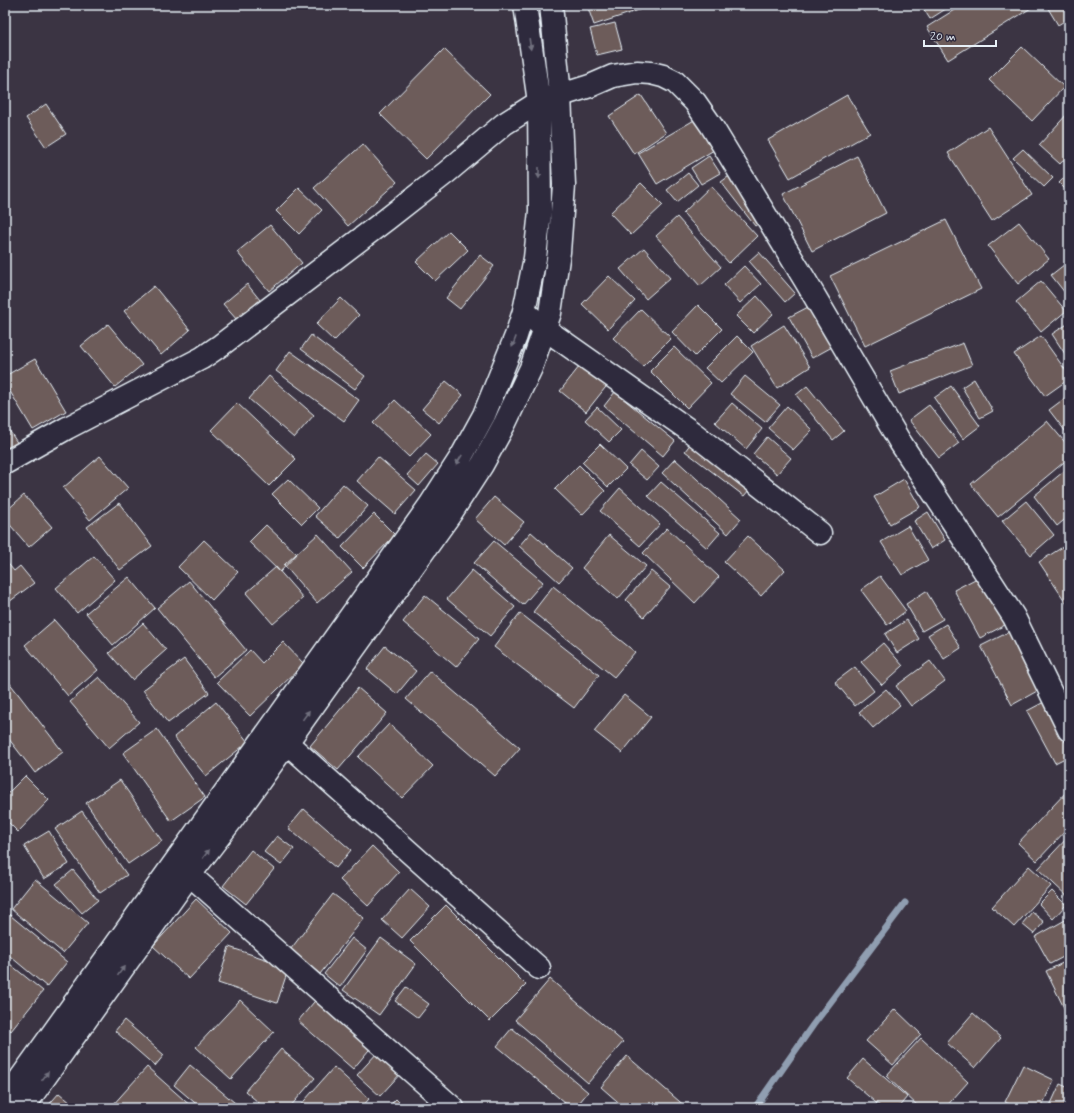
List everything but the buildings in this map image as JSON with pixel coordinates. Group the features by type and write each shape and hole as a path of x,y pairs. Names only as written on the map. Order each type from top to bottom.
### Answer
{"street":[{"path":"5,1100 430,505 461,457 484,415 516,336 524,311 535,258 540,211 539,102 525,5"},
{"path":"23,1108 190,875 231,821 451,513 506,424 531,368 550,313 558,252 564,185 560,95 551,5"},
{"path":"5,463 67,428 202,358 387,219 447,172 504,124 539,102 590,86 614,76 637,72 663,76 675,82 695,102 724,145 900,442 1014,617 1069,730"},
{"path":"524,311 545,329 693,433 820,533"},
{"path":"286,742 539,968"},
{"path":"190,875 453,1108"}],"waterway":[{"path":"755,1108 813,1025 905,903"}]}
